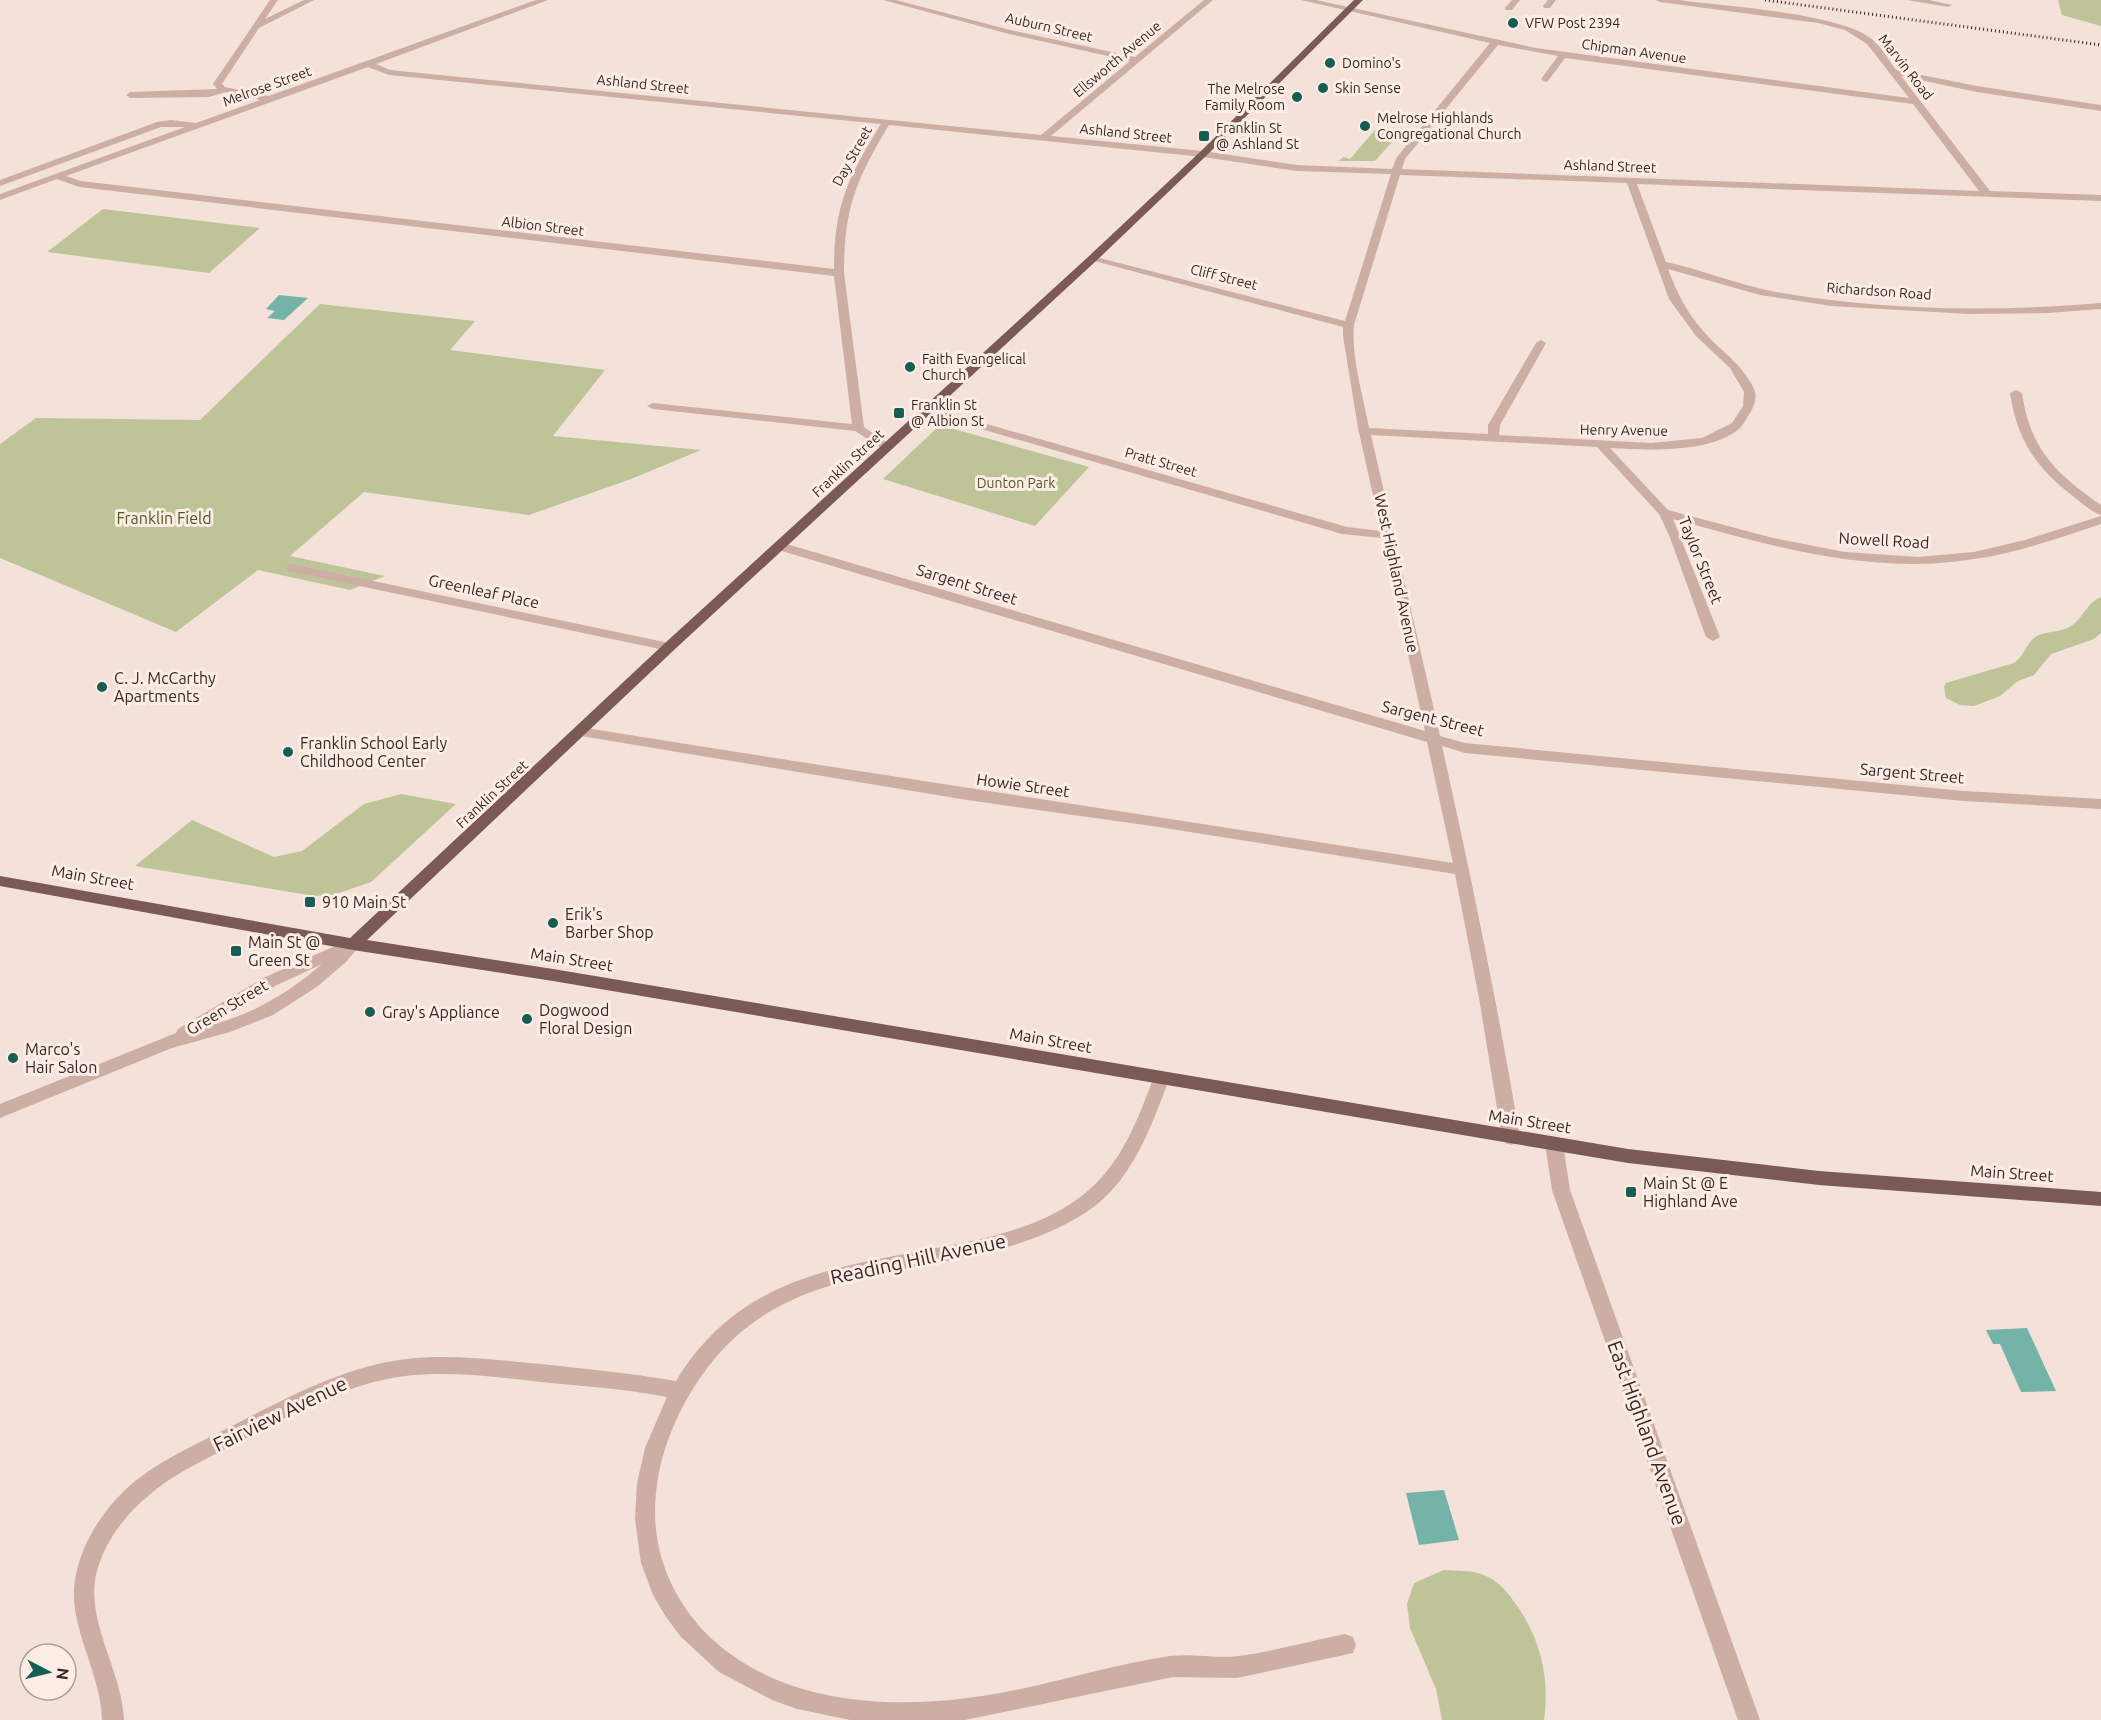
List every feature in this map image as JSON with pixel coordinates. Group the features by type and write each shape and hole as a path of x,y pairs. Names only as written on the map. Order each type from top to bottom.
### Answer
{"main road":[{"name":"Franklin Street","path":"353,944 669,647 1092,259 1355,5"},
{"name":"Main Street","path":"0,880 353,944 553,975 1510,1138 1674,1163 1798,1176 2100,1201"}],"street":[{"path":"269,99 225,90 219,87 217,82 274,0"},
{"path":"257,26 310,0"},
{"name":"Melrose Street","path":"0,196 544,0"},
{"name":"Auburn Street","path":"887,0 1009,32 1136,60"},
{"name":"Ellsworth Avenue","path":"1043,138 1209,0"},
{"name":"Chipman Avenue","path":"1305,0 1355,5 1495,43 1563,55 1916,102"},
{"path":"1509,8 1516,0"},
{"name":"Marvin Road","path":"1660,0 1818,21 1842,27 1865,38 1894,72 1987,194"},
{"path":"1911,0 1948,5"},
{"name":"West Highland Avenue","path":"1495,43 1401,158 1349,325 1349,342 1366,431 1461,870 1501,1076 1510,1138"},
{"path":"1545,79 1563,55"},
{"name":"Ashland Street","path":"368,64 386,71 1203,154 1283,166 2101,198"},
{"path":"1894,72 1977,89 2098,106"},
{"path":"130,95 209,94 225,90"},
{"name":"Day Street","path":"839,273 839,229 844,200 857,170 886,123"},
{"path":"0,183 160,124 196,126"},
{"name":"Albion Street","path":"57,176 79,184 839,273"},
{"name":"Henry Avenue","path":"1366,431 1602,446 1658,447 1698,442 1729,430 1742,419 1749,406 1750,392 1744,378 1686,316 1674,298 1631,180"},
{"name":"Cliff Street","path":"1092,259 1349,325"},
{"name":"Richardson Road","path":"1660,264 1688,270 1762,293 1839,304 1991,311 2101,306"},
{"path":"839,273 858,428"},
{"path":"1493,439 1494,425 1541,343"},
{"path":"2016,393 2024,431 2042,462 2061,481 2101,511"},
{"path":"653,406 858,428 886,447"},
{"name":"Pratt Street","path":"927,410 1346,531 1388,534"},
{"name":"Taylor Street","path":"1602,446 1664,513 1675,535 1713,637"},
{"name":"Nowell Road","path":"1664,513 1816,552 1902,561 1947,559 1981,554 2101,520"},
{"name":"Sargent Street","path":"779,546 1433,740 1485,750 1964,796 2101,804"},
{"name":"Greenleaf Place","path":"292,568 669,647"},
{"name":"Howie Street","path":"580,732 967,795 1152,821 1461,870"},
{"name":"Green Street","path":"170,1041 269,982 353,944"},
{"name":"Green Street","path":"0,1111 170,1041 233,1025 299,993 318,980 353,944"},
{"name":"Reading Hill Avenue","path":"1161,1079 1130,1154 1112,1178 1084,1205 1055,1222 996,1244 845,1272 801,1287 766,1304 732,1328 708,1352 680,1391 660,1432 647,1479 644,1521 654,1573 676,1613 705,1649 743,1677 783,1693 835,1706 867,1710 952,1711 1173,1666 1237,1667 1345,1645"},
{"name":"East Highland Avenue","path":"1554,1144 1560,1190 1749,1720"},
{"name":"Fairview Avenue","path":"113,1720 109,1678 88,1623 83,1599 85,1576 99,1540 122,1508 143,1488 172,1468 318,1393 378,1371 434,1365 470,1366 650,1384 680,1391"}],"green space":[{"path":"2058,0 2101,0 2101,26 2062,15"},
{"path":"1375,130 1399,134 1375,161 1339,161 1343,157 1350,159"},
{"path":"103,209 260,228 209,273 47,252"},
{"name":"Franklin Field","path":"320,304 475,321 450,350 605,370 553,436 701,450 631,479 529,515 364,492 290,556 385,576 350,590 258,570 176,632 0,558 0,444 36,418 200,420"},
{"name":"Dunton Park","path":"940,425 1089,467 1035,526 883,479"},
{"path":"2101,597 2101,633 2094,639 2051,654 2034,675 2018,681 2000,696 1974,706 1960,705 1946,698 1944,687 1946,683 2014,663 2035,637 2071,626 2093,602"},
{"path":"401,794 456,804 371,882 333,895 314,896 135,866 192,820 274,857 302,851 364,804"},
{"path":"1444,1570 1473,1572 1493,1580 1502,1587 1518,1607 1533,1633 1542,1661 1546,1690 1544,1720 1442,1720 1436,1689 1410,1628 1407,1604 1414,1583"}],"water":[{"path":"279,295 308,298 284,320 267,318 275,311 266,309"},
{"path":"2027,1328 2056,1391 2021,1392 2000,1344 1993,1344 1986,1330"},
{"path":"1444,1490 1459,1540 1419,1545 1406,1493"}],"railway":[{"path":"1765,0 2101,45"}],"place":[{"name":"VFW Post 2394","path":"1513,23"},
{"name":"Domino's","path":"1330,63"},
{"name":"Skin Sense","path":"1323,88"},
{"name":"The Melrose Family Room","path":"1297,97"},
{"name":"Melrose Highlands Congregational Church","path":"1365,126"},
{"name":"Franklin St @ Ashland St","path":"1204,136"},
{"name":"Faith Evangelical Church","path":"910,367"},
{"name":"Franklin St @ Albion St","path":"899,413"},
{"name":"C. J. McCarthy Apartments","path":"102,687"},
{"name":"Franklin School Early Childhood Center","path":"288,752"},
{"name":"910 Main St","path":"310,902"},
{"name":"Erik's Barber Shop","path":"553,923"},
{"name":"Main St @ Green St","path":"236,951"},
{"name":"Gray's Appliance","path":"370,1012"},
{"name":"Dogwood Floral Design","path":"527,1019"},
{"name":"Marco's Hair Salon","path":"13,1058"},
{"name":"Main St @ E Highland Ave","path":"1631,1192"}]}
